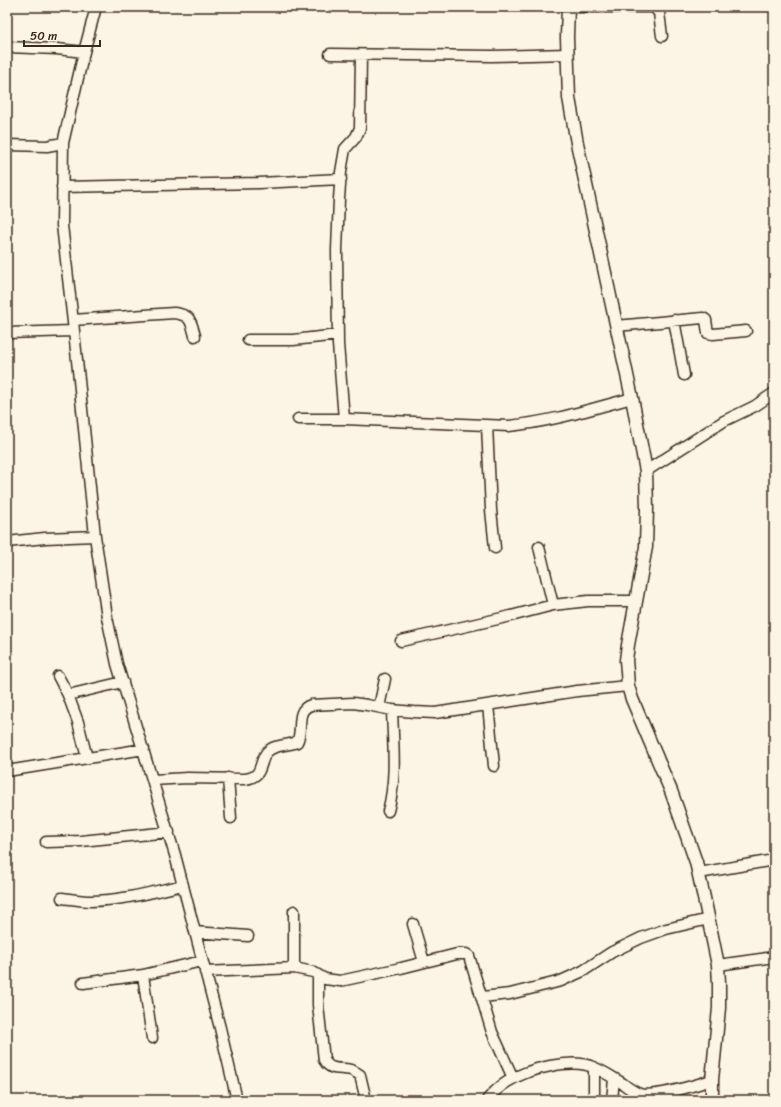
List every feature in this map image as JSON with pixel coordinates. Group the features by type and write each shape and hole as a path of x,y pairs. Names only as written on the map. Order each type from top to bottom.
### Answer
{"main road":[{"path":"568,7 567,37 570,106 646,470 646,547 631,624 626,660 628,686 635,708 671,791 686,832 699,873 709,919 718,966 719,983 719,1008 712,1080 712,1100"}],"street":[{"path":"96,7 63,143 62,187 62,225 95,536 107,617 117,664 144,749 183,885 237,1100"},
{"path":"568,7 654,8 659,13 662,36"},
{"path":"7,47 57,49 84,52"},
{"path":"330,54 492,56 568,54"},
{"path":"344,419 338,335 337,250 341,179 345,149 356,137 360,128 361,55"},
{"path":"7,145 47,146 63,143"},
{"path":"62,187 259,183 341,179"},
{"path":"73,320 174,313 183,314 189,318 195,336"},
{"path":"616,326 703,318 706,320 708,333 713,334 746,331"},
{"path":"674,320 684,375"},
{"path":"7,333 74,331"},
{"path":"248,340 293,340 338,335"},
{"path":"646,470 724,421 755,406 774,393"},
{"path":"298,419 344,419 510,426 530,424 559,418 632,398"},
{"path":"487,426 491,510 495,548"},
{"path":"7,542 45,538 95,536"},
{"path":"539,547 553,605"},
{"path":"401,642 553,605 588,601 636,601"},
{"path":"58,676 68,695 78,722 87,758"},
{"path":"379,707 385,679"},
{"path":"68,695 123,682"},
{"path":"153,780 245,779 254,777 259,771 265,755 269,750 275,747 297,742 299,737 301,716 306,707 311,706 353,703 392,710 435,712 578,691 628,686"},
{"path":"488,705 494,766"},
{"path":"388,811 392,800 393,785 392,710"},
{"path":"7,771 144,749"},
{"path":"228,778 231,818"},
{"path":"46,842 88,840 168,832"},
{"path":"699,873 774,860"},
{"path":"62,898 88,901 107,900 144,894 183,885"},
{"path":"294,911 294,968"},
{"path":"482,998 510,994 561,981 583,971 612,952 641,938 666,929 709,919"},
{"path":"413,924 424,962"},
{"path":"195,932 248,936"},
{"path":"205,972 294,968 307,970 325,979 340,981 457,954 468,955 492,1032 513,1078"},
{"path":"718,966 774,957"},
{"path":"83,983 143,976 202,961"},
{"path":"318,975 318,1005 324,1060 327,1065 333,1068 353,1070 360,1075 366,1100"},
{"path":"143,976 152,1038"},
{"path":"487,1100 499,1087 513,1078 527,1072 546,1067 568,1064 586,1064 594,1067 635,1092 647,1095 677,1090 712,1080"},
{"path":"594,1067 594,1100"},
{"path":"612,1100 614,1079"}]}
